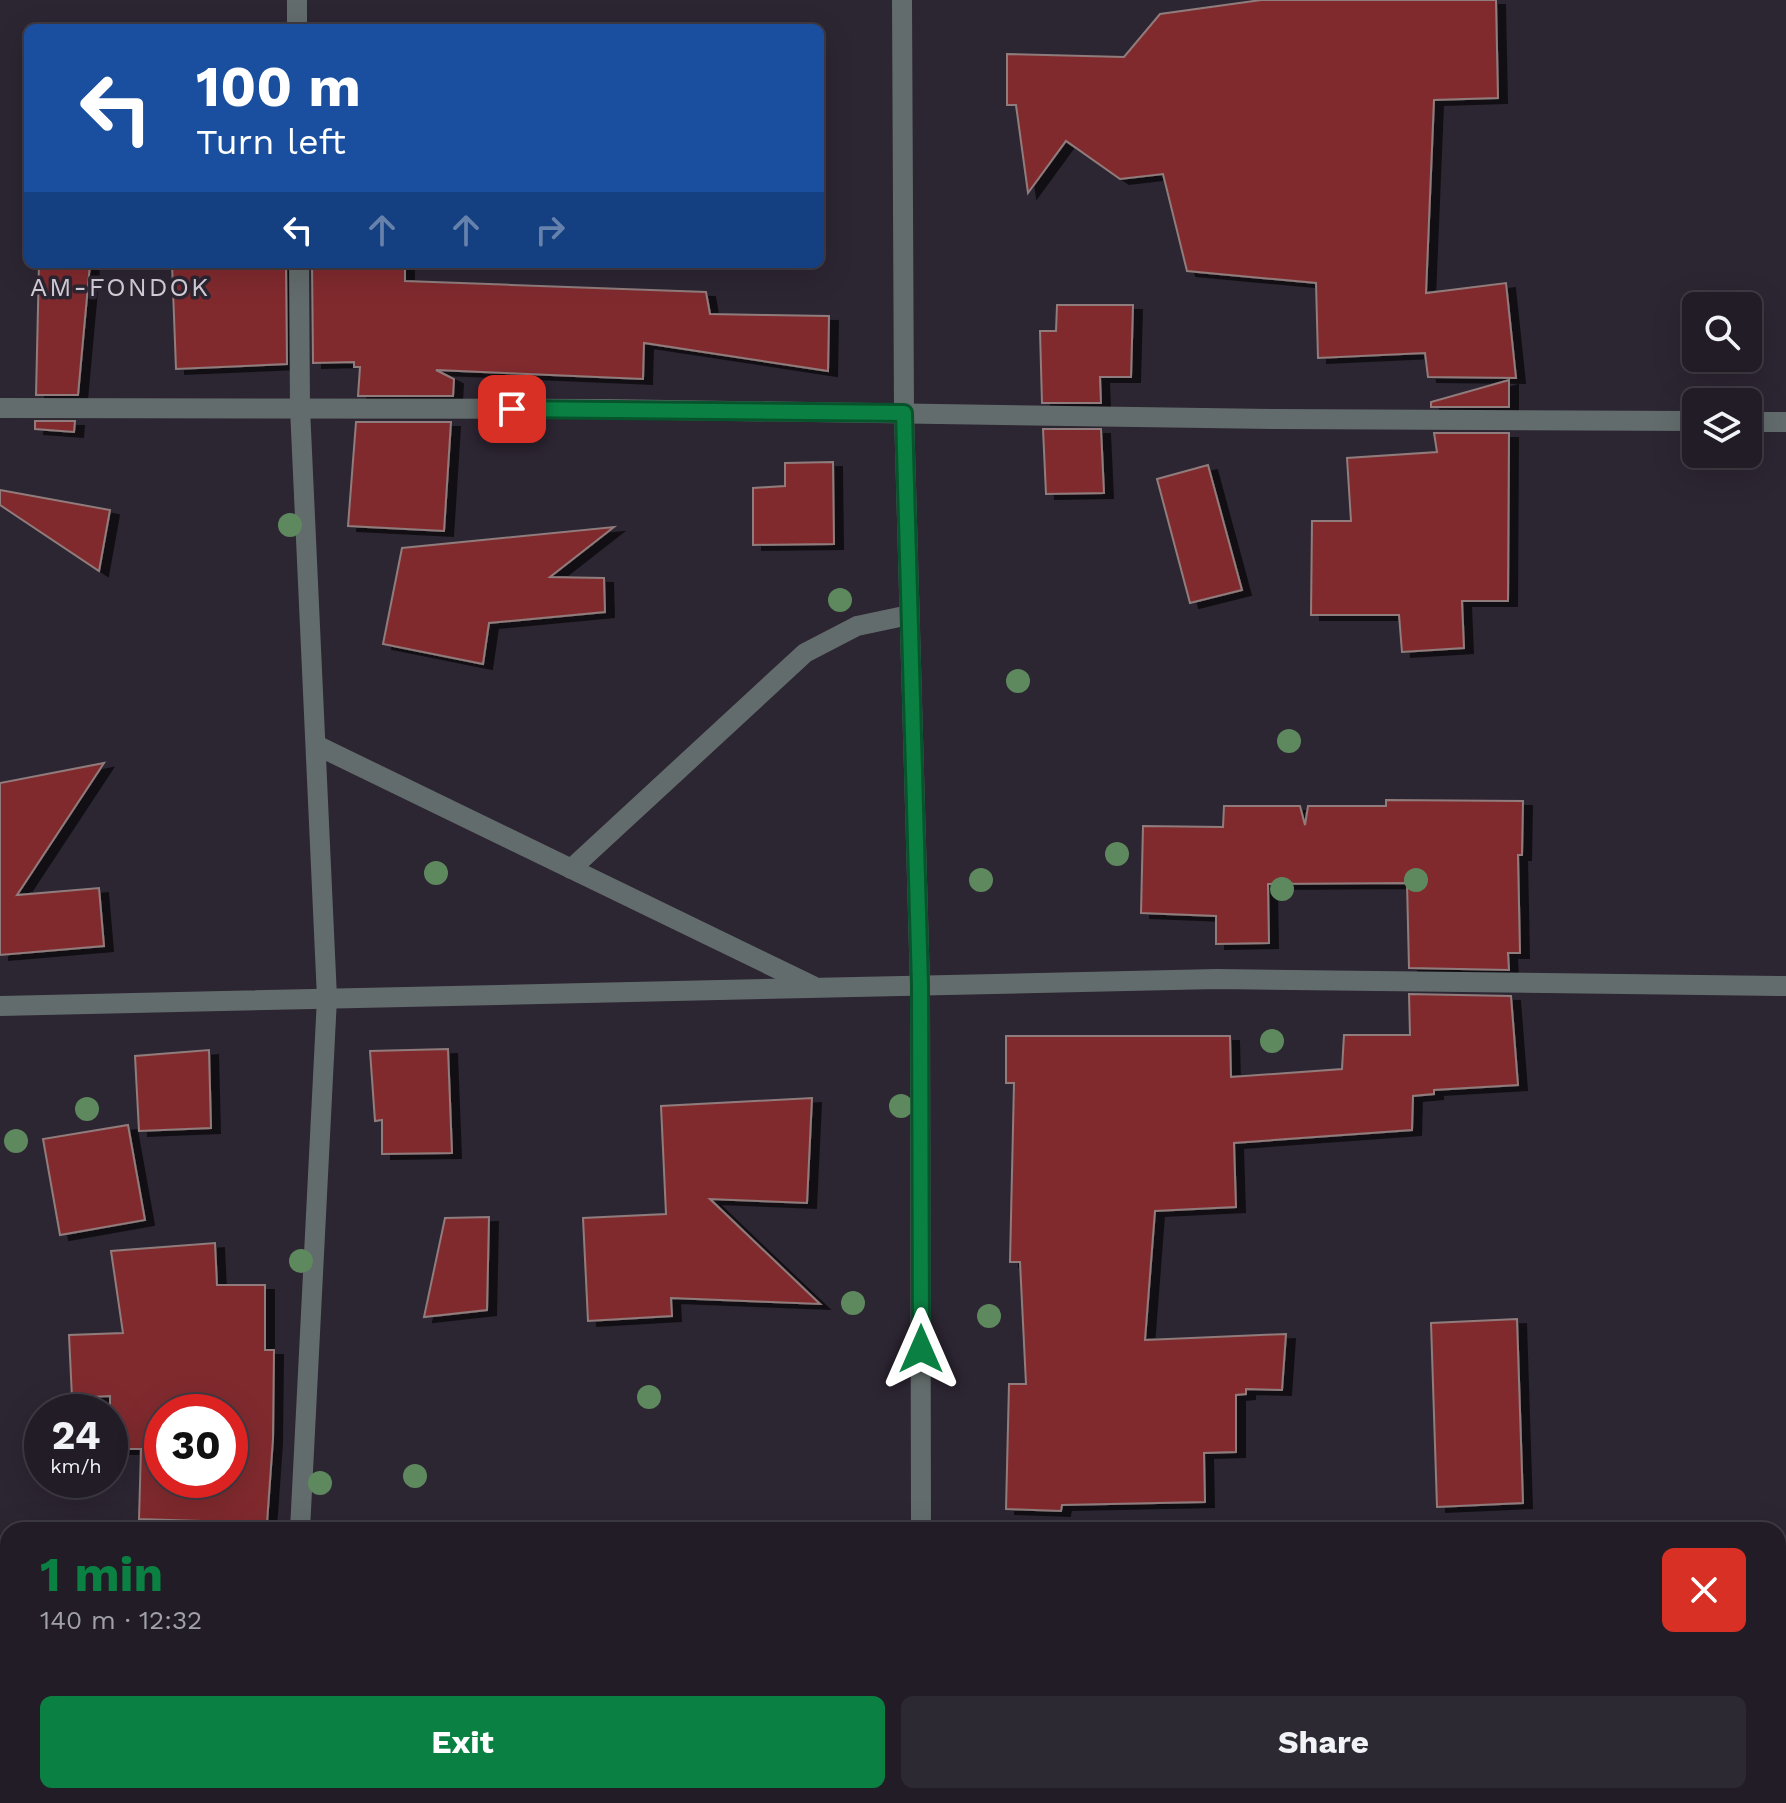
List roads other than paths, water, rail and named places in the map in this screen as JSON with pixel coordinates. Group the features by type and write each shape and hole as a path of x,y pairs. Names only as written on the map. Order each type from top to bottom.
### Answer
{"street":[{"path":"297,0 297,24"},
{"path":"902,0 904,413 920,986 921,1522"},
{"path":"299,268 300,408 327,998 300,1522"},
{"path":"0,408 604,409 1682,421"},
{"path":"1762,422 1786,422"},
{"path":"571,869 805,653 857,626 909,615"},
{"path":"316,745 817,988"},
{"path":"0,1006 1217,979 1786,986"}],"district":[{"name":"AM-FONDOK","path":"120,287"}]}
